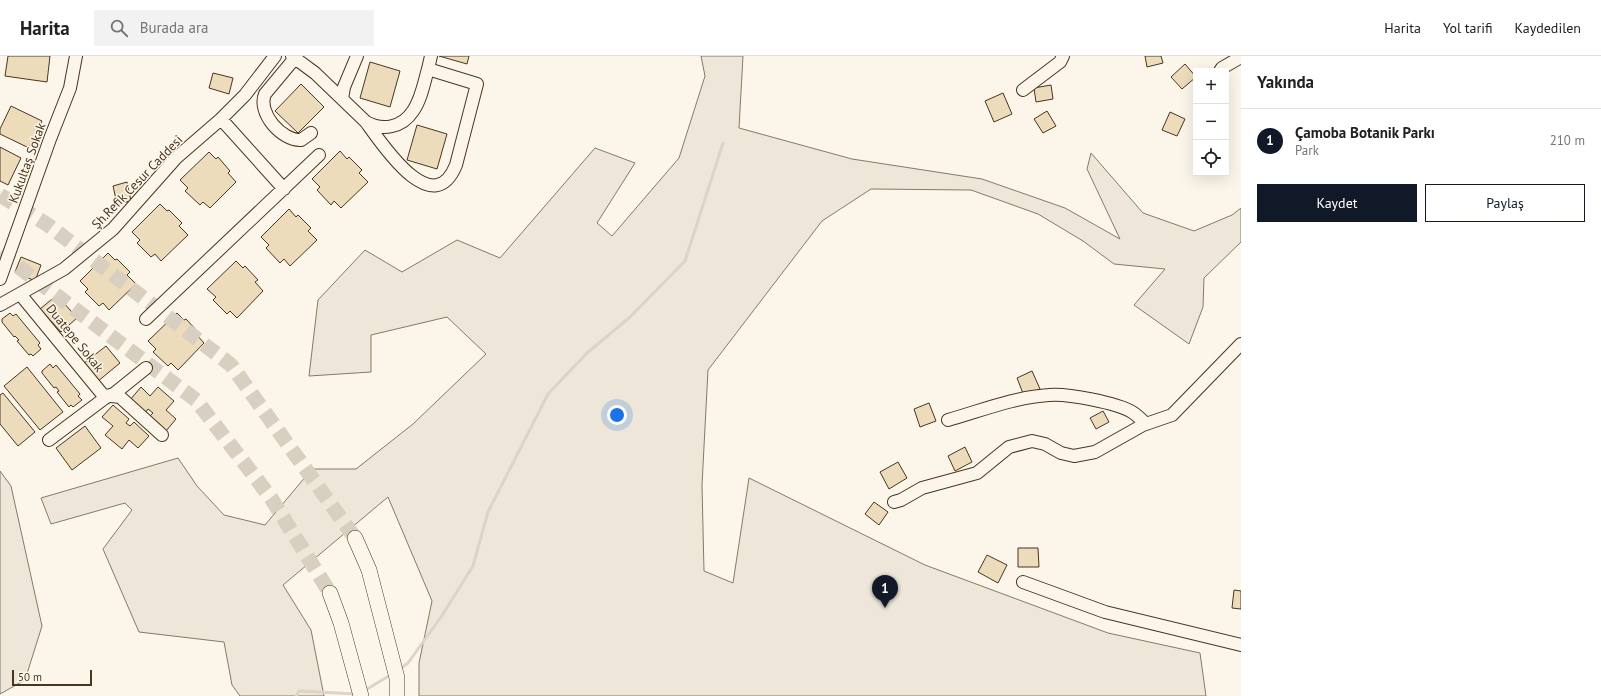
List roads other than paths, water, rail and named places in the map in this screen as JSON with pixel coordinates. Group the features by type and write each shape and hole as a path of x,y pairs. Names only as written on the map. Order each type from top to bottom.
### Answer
{"main road":[{"path":"355,538 369,570 397,678 398,696"},
{"path":"330,593 341,623 361,696"}],"street":[{"name":"Kukultaş Sokak","path":"0,279 50,139 70,88 76,56"},
{"name":"Şh.Refik Cesur Caddesi","path":"0,305 64,269 113,229 176,158 221,119 244,95 275,56"},
{"path":"342,99 344,87 357,56"},
{"path":"366,122 373,126 396,126 413,112 431,56"},
{"path":"1023,90 1060,62 1063,56"},
{"path":"311,133 301,140 289,138 267,116 263,107 262,100 264,94 293,57 315,73 366,122 405,172 428,184 438,184 447,181 452,175 456,165 477,84 428,69"},
{"path":"1224,68 1241,57"},
{"path":"221,119 284,189"},
{"path":"146,319 319,155"},
{"name":"Duatepe Sokak","path":"20,294 103,395 120,397 162,435"},
{"path":"894,502 901,500 922,488 977,473 1009,447 1032,441 1045,444 1061,453 1074,456 1095,452 1146,424 1172,415 1241,344"},
{"path":"49,440 146,368"},
{"path":"948,420 1049,394 1104,402 1131,411 1146,424"},
{"path":"1023,582 1105,612 1241,645"}],"waterway":[{"path":"400,669 408,663 441,617 473,566 488,512 548,394 587,353 629,318 685,261 723,143"},
{"path":"364,691 392,674"},
{"path":"296,696 299,691 356,694"}],"tunnel":[{"path":"0,195 48,225 231,365 355,538"},
{"path":"0,253 196,400 271,498 330,593"}],"place":[{"name":"Çamoba Botanik Parkı","path":"885,608"}]}
